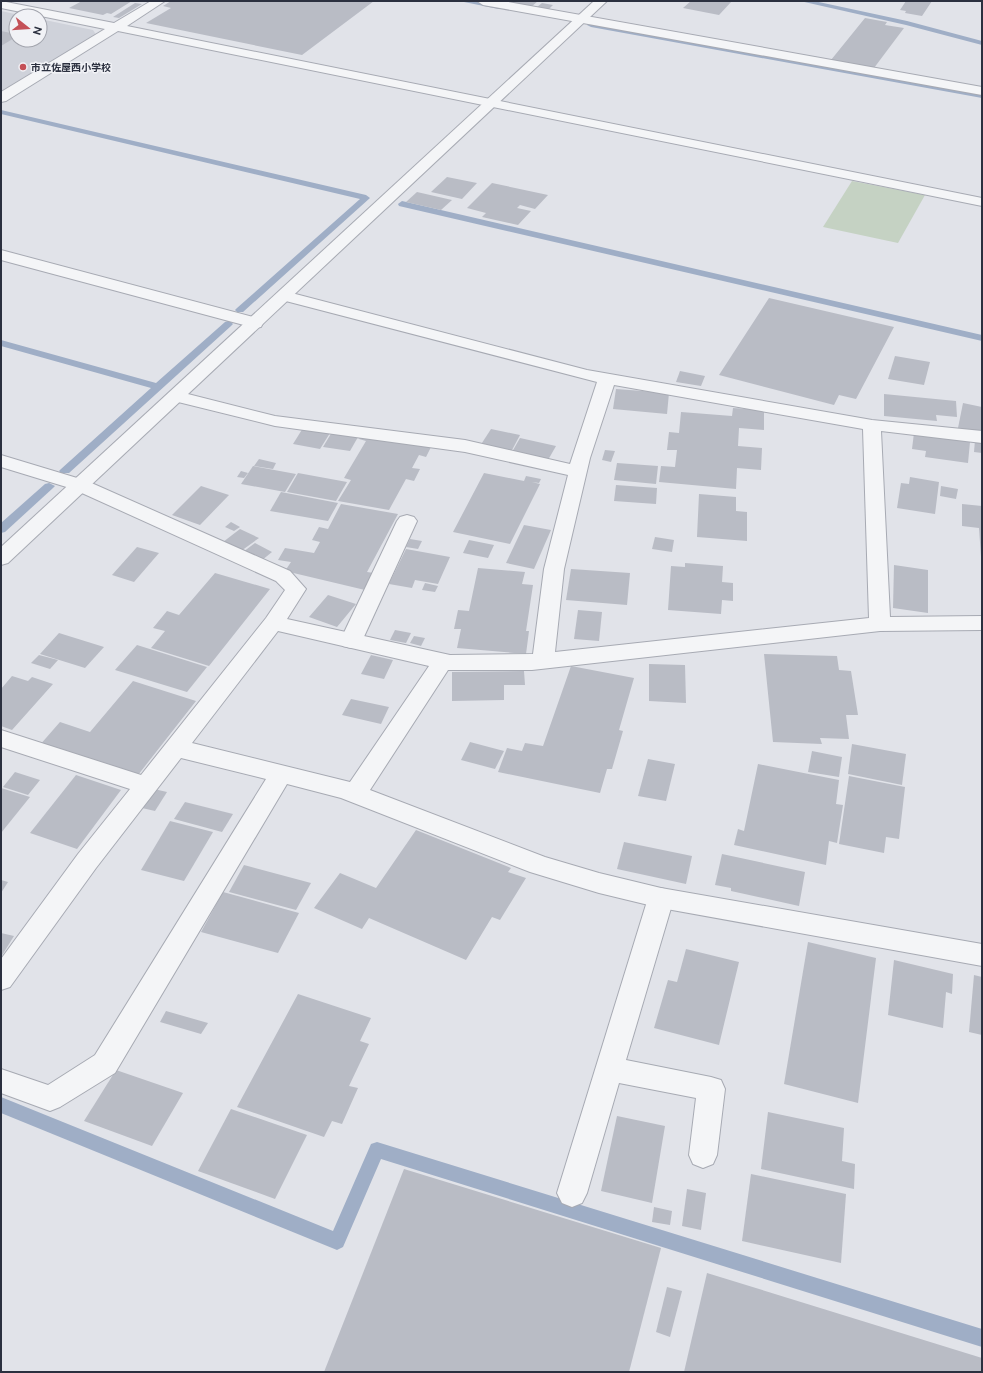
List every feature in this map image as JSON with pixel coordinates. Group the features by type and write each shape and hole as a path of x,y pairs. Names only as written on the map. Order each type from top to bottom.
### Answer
{"street":[{"path":"1,98 159,1"},
{"path":"483,1 982,91"},
{"path":"1,558 493,103 601,1"},
{"path":"1,4 982,202"},
{"path":"1,255 255,323"},
{"path":"284,296 586,375 872,425 982,437"},
{"path":"543,660 554,569 577,471 607,378"},
{"path":"176,396 274,421 465,446 577,471"},
{"path":"872,425 880,624"},
{"path":"1,461 80,485 283,576 296,589 273,623 87,861 1,979"},
{"path":"351,641 407,521"},
{"path":"273,623 450,663 543,660 880,624 982,622"},
{"path":"355,794 443,661"},
{"path":"1,738 146,785"},
{"path":"176,748 355,794 539,865 599,883 661,898 982,955"},
{"path":"1,1081 50,1098 105,1064 281,774"},
{"path":"572,1193 661,898"},
{"path":"610,1069 711,1089 703,1155"}],"shaded area":[{"name":"市立佐屋西小学校","path":"1,11 8,13 8,48 48,48 48,21 93,30 97,36 1,94"}],"green space":[{"path":"852,181 925,195 898,243 823,227"}],"building":[{"path":"82,1 132,1 111,14 107,13 103,15 69,8"},
{"path":"171,1 374,1 302,55 146,23 171,8 163,6"},
{"path":"506,1 538,1 531,7"},
{"path":"691,1 732,1 719,15 683,8"},
{"path":"906,1 932,1 922,16 905,13 906,11 900,10"},
{"path":"135,3 142,4 119,18 113,17"},
{"path":"542,3 553,5 549,9 537,7"},
{"path":"865,18 887,22 885,25 904,28 874,68 831,60"},
{"path":"1,31 8,32 8,42 1,46"},
{"path":"447,177 477,183 462,199 431,192"},
{"path":"492,183 548,195 535,209 520,205 517,208 531,211 518,225 482,217 486,213 467,208"},
{"path":"417,192 452,200 441,210 406,202"},
{"path":"769,298 894,327 856,399 839,395 834,405 719,375"},
{"path":"895,356 930,362 924,385 888,379"},
{"path":"680,371 705,376 701,386 676,382"},
{"path":"616,389 669,393 667,414 613,409"},
{"path":"884,394 956,401 957,417 936,415 937,421 884,416"},
{"path":"963,403 982,407 982,433 958,428"},
{"path":"733,408 764,410 764,430 739,428 738,446 762,448 761,470 737,468 736,489 659,482 661,466 675,467 677,450 667,450 669,432 679,433 681,412 732,416"},
{"path":"303,428 330,433 320,449 293,444"},
{"path":"491,429 520,435 511,452 480,446"},
{"path":"332,432 358,437 350,451 323,447"},
{"path":"914,433 970,442 968,463 925,457 926,451 912,449"},
{"path":"362,435 431,447 426,457 419,455 412,468 420,469 414,481 406,479 389,510 338,501 351,480 344,478 366,441 359,439"},
{"path":"520,438 556,446 548,460 512,452"},
{"path":"975,440 982,442 982,453 974,452"},
{"path":"605,450 615,451 611,462 602,460"},
{"path":"259,459 276,463 273,469 254,466"},
{"path":"617,463 658,466 656,484 614,480"},
{"path":"253,466 296,474 285,492 241,484"},
{"path":"241,471 248,473 244,478 237,477"},
{"path":"298,473 347,482 336,501 287,492"},
{"path":"484,473 524,481 526,476 541,479 539,483 532,482 540,484 510,544 453,532"},
{"path":"910,477 939,482 935,514 897,508 901,483 909,484"},
{"path":"616,485 657,488 656,504 614,501"},
{"path":"201,486 229,495 200,525 172,515"},
{"path":"941,486 958,489 956,499 940,496"},
{"path":"281,492 338,503 328,521 270,511"},
{"path":"699,494 736,497 736,511 747,512 747,541 697,537"},
{"path":"341,504 398,514 367,572 374,573 365,590 285,571 291,562 278,560 285,548 314,553 320,542 312,540 319,527 328,529"},
{"path":"962,504 982,506 982,571 979,528 962,526"},
{"path":"231,522 240,527 234,531 225,527"},
{"path":"524,525 551,530 534,569 506,563"},
{"path":"240,529 259,538 241,551 223,542"},
{"path":"655,537 674,540 672,552 652,549"},
{"path":"410,539 422,541 418,549 406,547"},
{"path":"469,540 494,545 488,558 463,553"},
{"path":"255,543 272,552 261,561 243,552"},
{"path":"137,547 159,553 134,582 112,575"},
{"path":"406,549 450,557 438,584 415,580 412,588 389,584"},
{"path":"685,563 723,566 722,582 733,583 733,601 722,600 721,614 668,610 671,566 685,567"},
{"path":"894,565 928,570 928,613 893,608"},
{"path":"478,568 525,572 522,584 533,585 526,631 529,631 526,654 457,648 461,629 454,629 458,610 469,611"},
{"path":"571,569 630,573 627,605 566,600"},
{"path":"215,573 270,589 209,666 151,648 165,631 153,628 167,611 179,615"},
{"path":"425,583 438,586 435,592 422,590"},
{"path":"328,595 356,604 337,627 309,617"},
{"path":"578,610 602,612 599,641 574,639"},
{"path":"395,630 411,633 406,643 390,640"},
{"path":"59,633 104,647 85,668 40,654"},
{"path":"414,636 425,638 421,646 410,643"},
{"path":"137,645 207,667 187,692 115,670"},
{"path":"764,654 837,656 839,670 851,671 858,715 846,715 849,739 820,738 822,744 773,742"},
{"path":"39,655 58,660 50,669 31,663"},
{"path":"371,655 393,660 384,679 361,674"},
{"path":"649,664 685,665 686,703 649,701"},
{"path":"571,666 634,678 619,730 623,731 612,769 607,769 600,793 498,772 507,748 522,751 525,743 543,746"},
{"path":"524,671 525,685 504,685 504,700 452,701 452,672"},
{"path":"12,676 28,681 32,677 53,684 12,730 1,726 1,689"},
{"path":"133,681 196,701 138,775 39,746 60,722 90,732"},
{"path":"351,699 389,707 381,724 342,715"},
{"path":"470,742 504,751 495,769 461,760"},
{"path":"852,744 906,754 902,785 848,774"},
{"path":"812,751 842,757 839,777 808,772"},
{"path":"648,759 675,764 666,801 638,796"},
{"path":"758,764 839,780 836,804 843,805 837,843 829,841 826,865 734,845 738,829 744,831"},
{"path":"15,772 40,780 28,795 3,787"},
{"path":"76,775 121,790 77,849 30,833"},
{"path":"849,776 905,787 899,839 886,837 884,853 839,844"},
{"path":"1,788 30,797 1,833"},
{"path":"154,789 167,792 155,811 142,808"},
{"path":"185,802 233,814 222,832 174,819"},
{"path":"170,821 213,832 184,881 141,870"},
{"path":"416,830 511,868 508,872 526,878 500,920 492,917 466,960 369,918 362,929 314,908 340,873 376,888"},
{"path":"624,842 692,856 686,884 617,869"},
{"path":"722,854 805,872 799,906 731,891 731,888 715,885"},
{"path":"244,865 311,883 296,910 229,892"},
{"path":"1,880 8,882 1,893"},
{"path":"223,892 299,913 278,953 201,932"},
{"path":"1,933 14,936 1,957"},
{"path":"808,942 876,958 858,1103 784,1084"},
{"path":"686,949 739,962 719,1045 654,1028 668,980 677,982"},
{"path":"894,960 953,974 952,994 946,992 943,1028 888,1015"},
{"path":"974,975 982,977 982,1035 969,1032"},
{"path":"298,994 371,1018 360,1041 369,1044 349,1086 358,1088 342,1124 332,1121 324,1137 237,1107"},
{"path":"166,1011 208,1023 201,1034 160,1022"},
{"path":"116,1070 183,1093 152,1146 84,1121"},
{"path":"231,1109 307,1135 275,1199 198,1171"},
{"path":"768,1112 844,1128 842,1161 855,1164 854,1189 761,1169"},
{"path":"617,1116 665,1126 652,1203 601,1191"},
{"path":"404,1169 661,1248 629,1372 324,1372"},
{"path":"751,1174 846,1194 841,1263 742,1241"},
{"path":"687,1189 706,1193 701,1230 682,1226"},
{"path":"654,1207 672,1211 670,1225 652,1222"},
{"path":"707,1273 982,1358 982,1372 684,1372"},
{"path":"667,1287 682,1291 670,1337 656,1332"}],"waterway":[{"path":"463,1 499,7"},
{"path":"804,1 907,23 982,43"},
{"path":"591,25 982,96"},
{"path":"1,112 366,198 240,310"},
{"path":"402,204 982,338"},
{"path":"65,471 228,324"},
{"path":"1,343 158,387"},
{"path":"1,529 49,486"},
{"path":"1,1105 337,1241 377,1150 982,1338"}],"place":[{"name":"市立佐屋西小学校","path":"23,67"}]}
